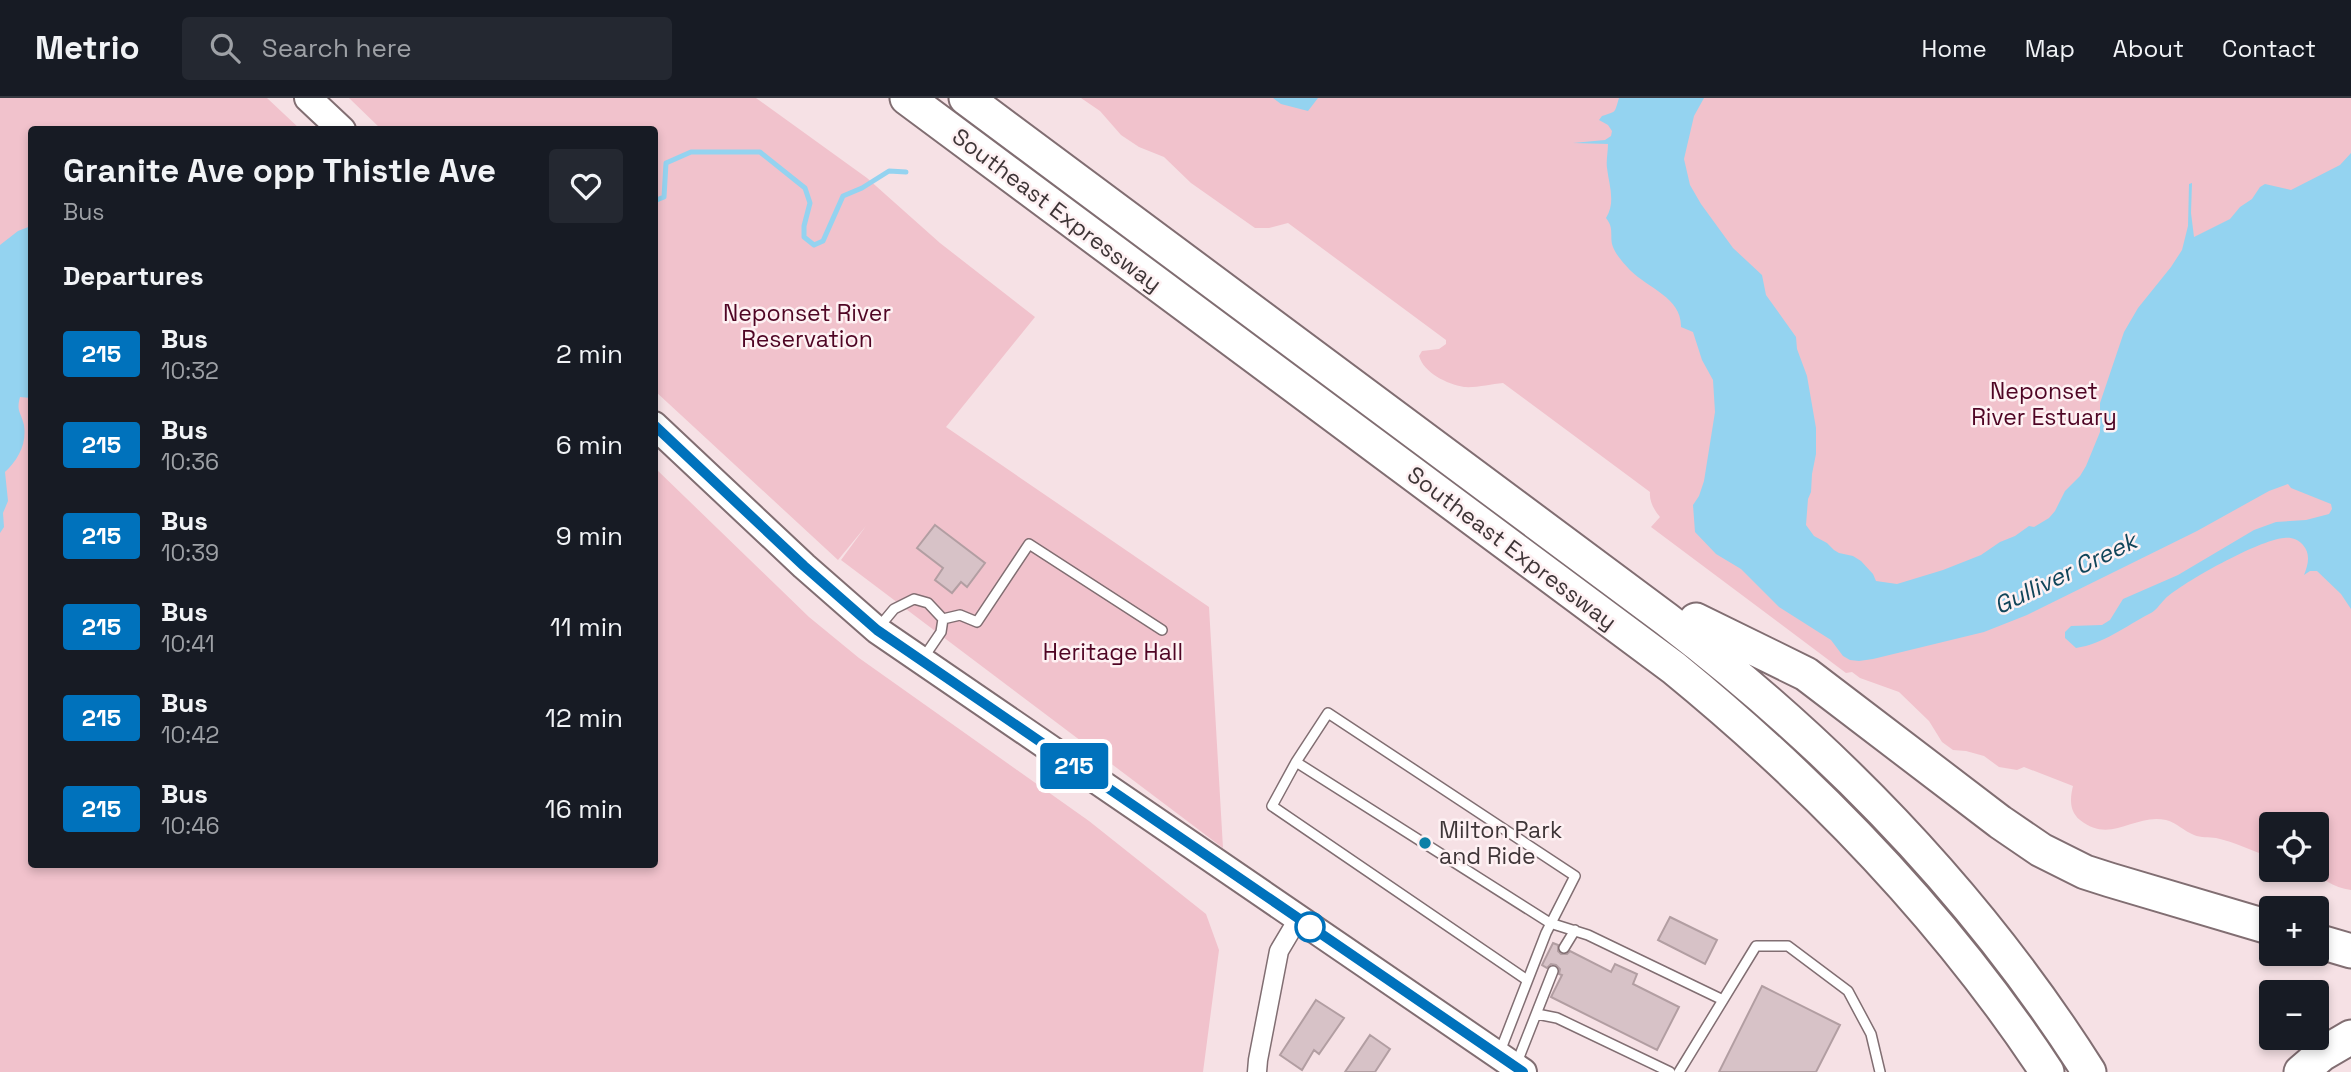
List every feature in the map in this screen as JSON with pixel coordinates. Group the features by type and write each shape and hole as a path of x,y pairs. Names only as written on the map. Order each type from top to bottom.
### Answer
{"highway":[{"name":"Southeast Expressway","path":"907,98 1726,710 1822,798 1912,892 1993,994 2048,1072"},
{"path":"932,98 1736,699 1832,787 1923,883 2006,985 2066,1072"},
{"path":"966,98 1666,618 1772,703 1866,792 1957,891 2039,997 2089,1072"},
{"path":"996,98 1696,620 1783,691 1822,726 1926,831 2013,934 2109,1072"},
{"path":"1696,620 1805,674 2041,850 2085,872 2259,924"},
{"path":"2329,945 2351,951"},
{"path":"2301,1072 2322,1054 2351,1037"}],"main road":[{"path":"308,98 338,126"},
{"path":"658,429 804,566 877,630 1512,1065"}],"street":[{"path":"1257,1072 1279,951 1298,919"}],"lane":[{"path":"943,619 960,615 977,622 1029,544 1162,630"},
{"path":"877,630 894,609 914,599 928,603 943,619 942,632 921,662"},
{"path":"1512,1065 1527,980 1550,923 1575,876 1328,713 1296,762 1272,806 1527,980"},
{"path":"1296,762 1550,923 1575,930 1723,1000"},
{"path":"1564,948 1575,930"},
{"path":"1679,1072 1756,946 1788,946 1848,991 1871,1034 1880,1072"},
{"path":"1512,1065 1537,1014 1553,971"},
{"path":"1537,1014 1557,1018 1670,1072"}],"green space":[{"path":"0,98 267,98 297,126 28,126 28,868 658,868 658,471 809,617 859,658 1089,821 1206,914 1219,950 1203,1072 0,1072"},
{"name":"Neponset River Reservation","path":"349,98 756,98 867,178 940,243 1035,317 946,427 1209,607 1223,848 841,560 866,526 838,560 658,394 658,126 378,126"},
{"name":"Neponset River Estuary","path":"1081,98 2351,98 2351,890 2328,882 2329,812 2259,812 2259,853 2216,838 2199,837 2166,820 2154,819 2102,830 2091,827 2074,813 2071,804 2073,786 2024,767 2017,770 1999,767 1984,756 1953,750 1942,742 1929,721 1899,692 1860,678 1852,672 1846,673 1651,527 1660,517 1652,505 1650,492 1503,383 1464,387 1437,377 1426,368 1419,356 1422,351 1439,349 1446,344 1446,340 1288,223 1255,228 1191,183 1164,157 1139,147 1121,135 1100,111"}],"water":[{"path":"1273,98 1318,98 1308,111 1281,104"},
{"name":"Gulliver Creek","path":"1619,98 1704,98 1694,116 1684,159 1690,185 1733,248 1762,275 1766,295 1796,337 1797,349 1807,376 1816,428 1816,454 1806,525 1814,536 1834,550 1861,561 1876,581 1897,584 1981,555 2029,526 2034,527 2055,511 2065,491 2086,466 2100,432 2100,403 2124,332 2138,308 2182,250 2188,226 2189,184 2192,183 2191,213 2194,237 2230,219 2265,184 2291,190 2340,165 2351,153 2351,609 2341,594 2317,571 2304,575 2308,560 2306,548 2297,540 2284,538 2257,546 2204,573 2174,592 2156,610 2105,639 2076,648 2065,638 2065,632 2071,626 2102,625 2110,620 2123,599 2178,575 2254,530 2276,522 2306,520 2329,514 2331,504 2291,488 2288,484 2269,491 2197,531 2027,615 1984,632 1873,659 1859,661 1843,656 1831,640 1779,607 1741,569 1716,554 1695,532 1693,505 1704,481 1715,412 1713,380 1702,360 1693,332 1681,327 1676,308 1631,271 1613,247 1611,228 1606,218 1611,206 1608,144 1573,143 1605,140 1611,136 1612,131 1608,125 1599,120 1614,111"},
{"path":"28,227 28,398 20,397 19,409 24,425 24,439 18,457 5,472 8,501 3,513 4,527 0,533 0,245 18,231"}],"building":[{"path":"935,525 985,563 967,587 961,582 952,593 935,580 943,568 917,548"},
{"path":"1670,917 1717,940 1705,964 1658,940"},
{"path":"1553,943 1558,945 1561,954 1570,951 1611,972 1615,964 1637,974 1633,984 1679,1007 1657,1050 1551,997 1562,975 1556,965 1551,964 1547,968 1542,965"},
{"path":"1762,986 1840,1025 1816,1072 1719,1072"},
{"path":"1316,1000 1344,1018 1319,1054 1314,1050 1302,1070 1280,1055"},
{"path":"1370,1035 1390,1049 1375,1072 1345,1072"}],"waterway":[{"path":"658,199 664,197 666,163 691,152 760,152 805,188 810,203 804,237 814,245 823,241 843,196 889,171 906,172"}],"bus line":[{"name":"215","path":"658,429 804,566 877,630 1523,1072"}],"place":[{"name":"Milton Park and Ride","path":"1425,843"}],"park label":[{"name":"Heritage Hall","path":"1113,652"}]}
